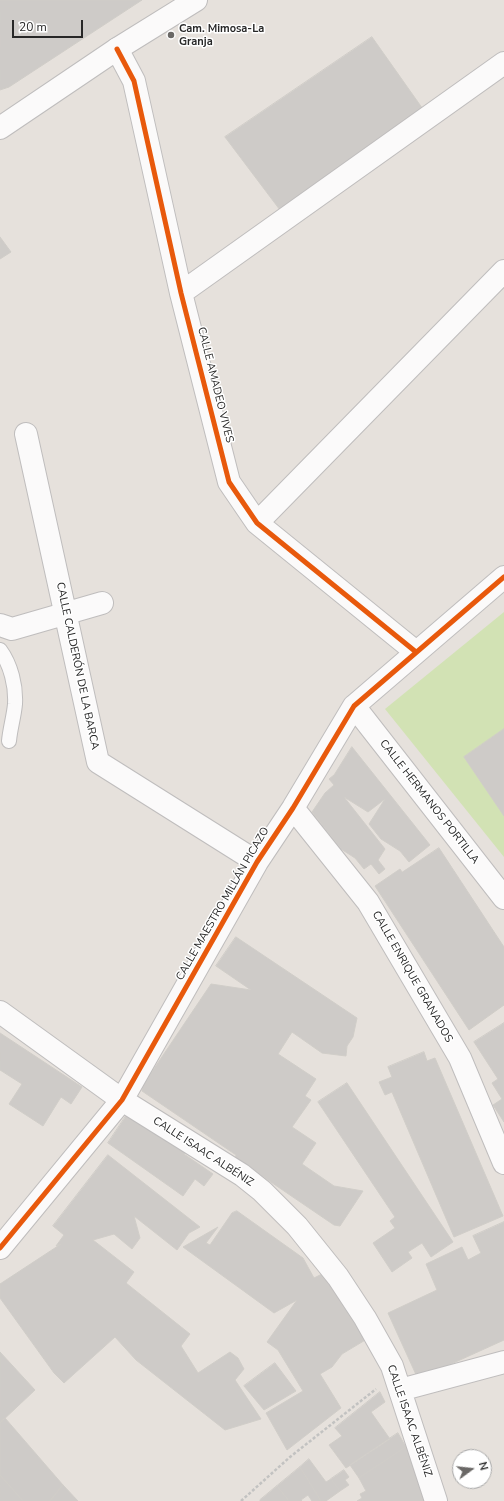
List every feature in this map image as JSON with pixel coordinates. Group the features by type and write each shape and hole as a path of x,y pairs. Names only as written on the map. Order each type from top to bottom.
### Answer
{"street":[{"path":"0,128 117,49 196,0"},
{"name":"CALLE AMADEO VIVES","path":"117,49 134,81 181,292 229,482 257,523 416,652"},
{"path":"181,292 504,63"},
{"path":"257,523 504,271"},
{"name":"CALLE CALDERÓN DE LA BARCA","path":"26,434 98,762 257,862"},
{"name":"CALLE MAESTRO MILLÁN PICAZO","path":"0,1248 122,1100 257,862 293,808 354,706 504,577"},
{"path":"0,625 12,629 102,603"},
{"name":"CALLE HERMANOS PORTILLA","path":"354,706 504,898"},
{"name":"CALLE ENRIQUE GRANADOS","path":"293,808 368,902 460,1058 504,1163"},
{"name":"CALLE ISAAC ALBÉNIZ","path":"0,1012 122,1100 242,1175 262,1191 297,1226 338,1277 392,1366 436,1501"},
{"path":"398,1385 504,1362"}],"lane":[{"path":"0,650 6,658 13,679 15,703 9,741"}],"path":[{"path":"241,1501 290,1457 374,1390 398,1385"}],"green space":[{"path":"504,612 504,857 385,709"}],"building":[{"path":"0,0 142,0 9,87 0,90"},
{"path":"372,37 425,112 283,214 225,137"},
{"path":"0,237 11,252 0,259"},
{"path":"504,729 504,816 464,757"},
{"path":"352,747 430,845 409,862 400,851 381,839 369,824 385,799 368,812 344,797 385,849 378,860 385,869 379,874 371,864 364,869 355,858 341,849 312,812 325,793 334,785 329,779 334,775"},
{"path":"439,848 504,947 504,1005 469,1030 375,886 400,869 402,872"},
{"path":"236,937 357,1018 353,1037 347,1046 346,1056 322,1053 292,1032 278,1054 316,1079 305,1096 311,1100 292,1127 316,1143 302,1164 334,1186 363,1191 340,1226 334,1225 262,1176 256,1175 235,1161 236,1155 142,1091 143,1085 211,984 251,990 216,966"},
{"path":"504,1023 504,1122 493,1105 502,1099 492,1083 498,1079 474,1042"},
{"path":"0,1033 82,1087 71,1104 61,1097 43,1126 9,1104 22,1084 0,1070"},
{"path":"424,1052 427,1061 435,1058 503,1216 454,1237 392,1092 385,1095 379,1082 392,1077 388,1067"},
{"path":"347,1083 453,1242 431,1257 422,1243 408,1252 412,1258 392,1272 373,1243 395,1228 390,1221 395,1217 318,1102"},
{"path":"130,1110 187,1150 184,1154 213,1174 204,1186 195,1179 183,1196 108,1143"},
{"path":"108,1155 200,1227 189,1233 177,1250 134,1216 140,1238 132,1249 114,1234 93,1240 134,1272 126,1283 190,1334 181,1346 198,1373 230,1352 238,1358 244,1369 235,1380 261,1419 225,1430 136,1360 115,1337 64,1383 54,1373 0,1298 0,1284 61,1244 56,1246 64,1235 53,1226"},
{"path":"237,1211 303,1258 314,1278 328,1271 367,1339 342,1354 332,1367 320,1374 341,1408 287,1450 266,1413 303,1391 278,1350 267,1342 297,1300 274,1313 183,1247 218,1227 206,1243 210,1245 232,1213"},
{"path":"504,1222 504,1340 418,1379 388,1313 437,1290 426,1264 462,1247 468,1260 481,1253 473,1236"},
{"path":"0,1352 35,1390 0,1423"},
{"path":"275,1363 296,1391 264,1410 244,1386"},
{"path":"380,1392 385,1402 371,1412 390,1439 346,1468 329,1445 342,1436 335,1428"},
{"path":"5,1418 63,1485 50,1501 23,1501 0,1475 0,1423"},
{"path":"398,1433 406,1447 359,1478 350,1465"},
{"path":"406,1447 425,1501 357,1501 362,1498 360,1494 366,1491 359,1478"},
{"path":"309,1459 326,1482 331,1479 340,1491 326,1501 321,1501 300,1467"},
{"path":"300,1467 321,1501 312,1501 308,1495 301,1500 302,1501 289,1501 277,1486"},
{"path":"344,1470 349,1477 345,1480 349,1485 340,1491 331,1479"},
{"path":"0,1475 23,1501 0,1501"},
{"path":"63,1485 78,1501 50,1501"},
{"path":"277,1486 289,1501 260,1501 260,1500"}],"cycle path":[{"path":"117,49 134,81 181,293 229,482 257,523 416,652"},
{"path":"0,1248 122,1100 257,862 293,808 354,706 504,577"}],"place":[{"name":"Cam. Mimosa-La Granja","path":"171,35"}]}
